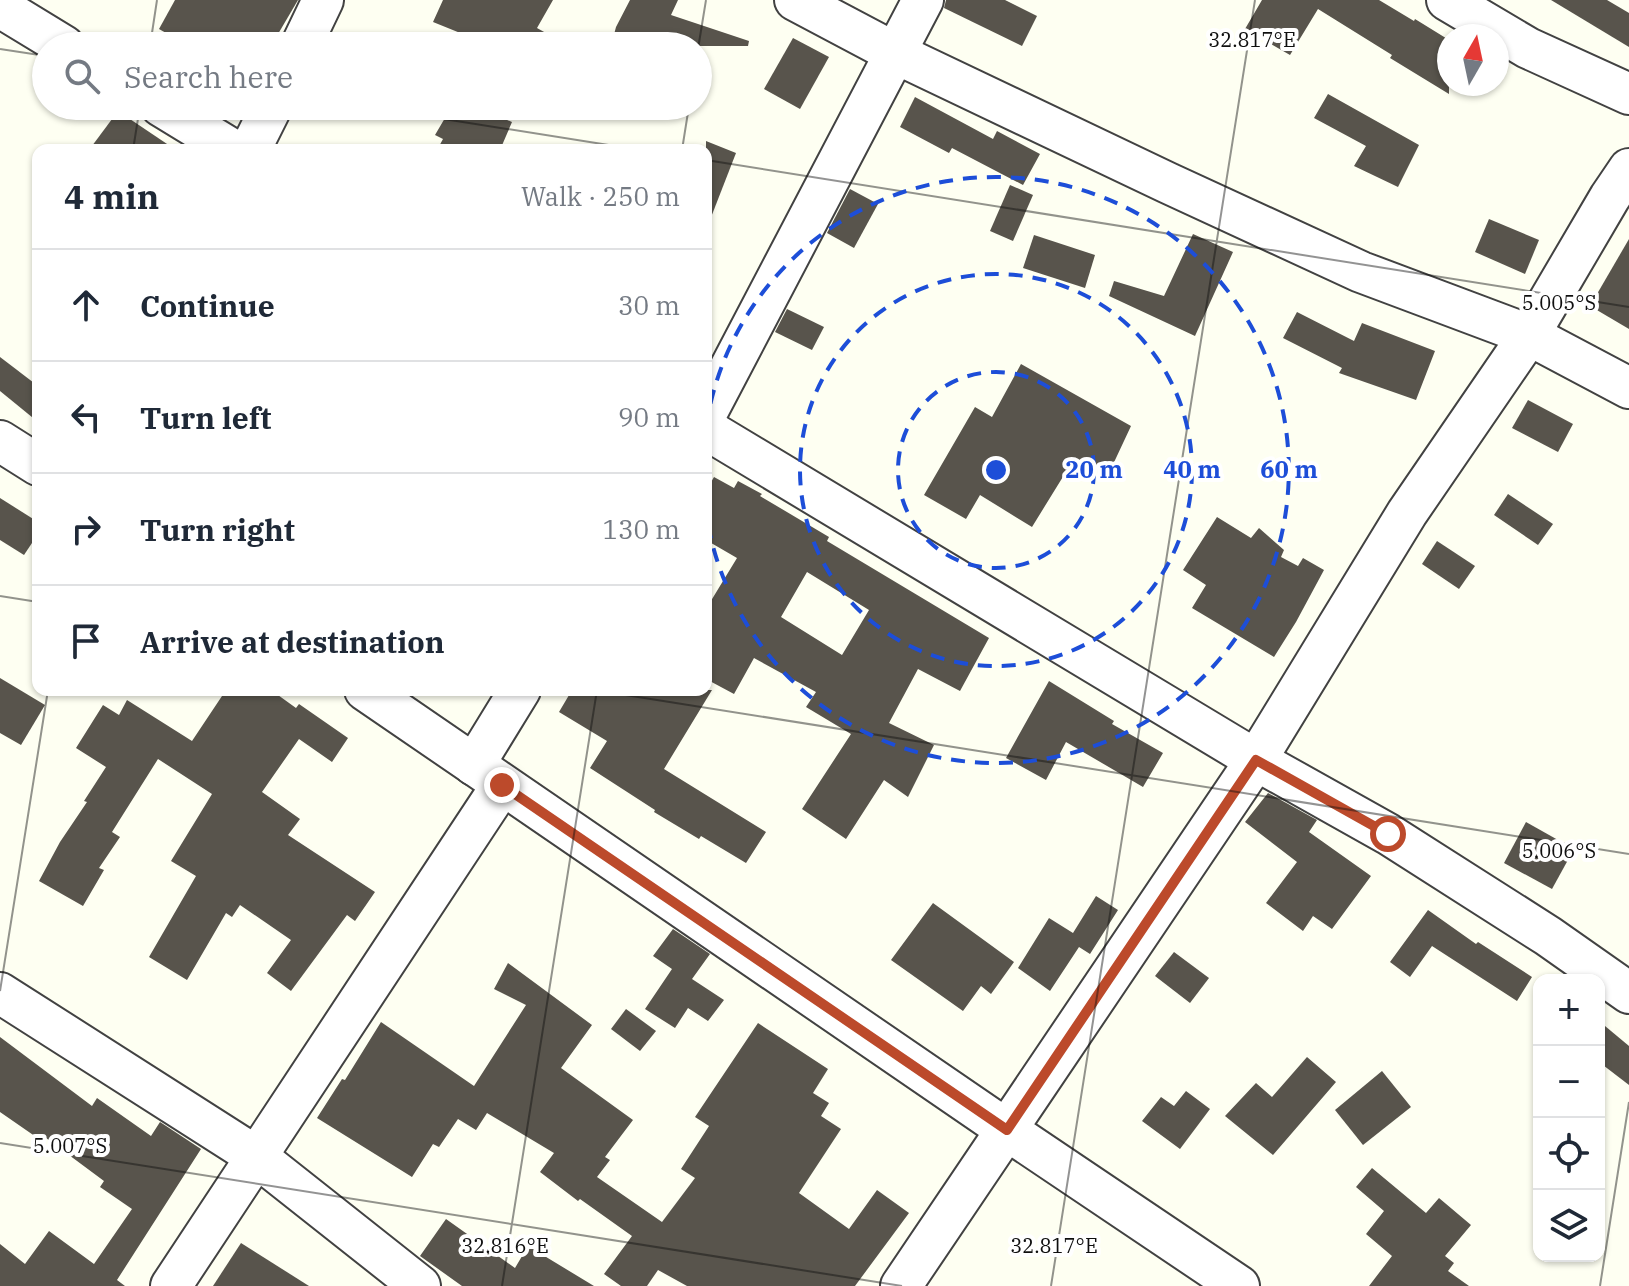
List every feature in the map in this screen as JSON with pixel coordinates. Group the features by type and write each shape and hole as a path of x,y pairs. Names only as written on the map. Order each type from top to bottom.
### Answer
{"street":[{"path":"308,32 323,0"},
{"path":"795,0 895,53 1168,183 1361,272 1529,335 1629,388"},
{"path":"712,403 923,0"},
{"path":"1447,0 1528,48 1629,94"},
{"path":"0,7 41,32"},
{"path":"185,120 226,144"},
{"path":"239,144 260,120"},
{"path":"901,1286 1256,760 1407,513 1529,335 1629,169"},
{"path":"712,433 1256,760 1388,834 1548,936 1629,993"},
{"path":"374,696 1239,1286"},
{"path":"171,1286 257,1157 488,775 518,696"},
{"path":"0,993 257,1157 420,1286"}],"building":[{"path":"175,0 298,0 279,32 164,32 159,29"},
{"path":"443,0 553,0 537,28 544,32 458,32 433,22"},
{"path":"630,0 678,0 671,15 749,41 748,46 712,46 712,32 615,32"},
{"path":"946,0 1005,0 1037,16 1022,46 944,8"},
{"path":"1262,0 1379,0 1437,33 1437,87 1318,9 1290,55 1245,29"},
{"path":"1551,0 1607,0 1629,13 1629,47"},
{"path":"793,38 829,57 800,109 764,89"},
{"path":"1328,94 1419,145 1398,187 1354,166 1366,146 1314,118"},
{"path":"915,97 993,139 997,131 1040,154 1023,185 952,148 949,153 900,127"},
{"path":"111,120 131,120 167,144 93,144"},
{"path":"444,120 512,122 503,144 440,144 443,139 435,135"},
{"path":"706,141 736,153 712,215 712,144 706,144"},
{"path":"1010,185 1033,195 1013,241 990,231"},
{"path":"850,189 878,204 854,248 827,233"},
{"path":"1489,219 1539,240 1525,274 1475,252"},
{"path":"1193,234 1233,252 1195,336 1109,296 1114,281 1164,296"},
{"path":"1034,235 1095,255 1085,288 1023,268"},
{"path":"1629,239 1629,329 1590,306"},
{"path":"787,309 824,327 812,350 775,332"},
{"path":"1297,312 1354,341 1362,323 1435,351 1416,400 1339,373 1342,368 1283,338"},
{"path":"0,357 32,381 32,417 0,391"},
{"path":"1021,364 1131,426 1109,473 1085,458 1078,471 1069,467 1032,527 980,495 966,519 924,495 975,407 992,417"},
{"path":"1528,400 1573,424 1558,452 1512,428"},
{"path":"714,477 734,488 738,481 762,494 760,496 829,537 827,541 989,638 960,691 918,669 889,723 934,745 908,797 884,780 846,839 802,809 851,734 806,707 816,692 754,658 734,694 712,682 712,599 737,558 712,543","holes":["807,572 869,610 842,655 781,617"]},
{"path":"1508,494 1553,524 1538,545 1494,515"},
{"path":"0,498 32,518 32,543 24,555 0,540"},
{"path":"1217,517 1251,538 1259,528 1284,550 1281,557 1298,566 1303,558 1324,570 1274,657 1192,608 1206,585 1183,570"},
{"path":"1437,541 1475,566 1459,589 1422,564"},
{"path":"0,678 45,705 21,745 0,733"},
{"path":"1049,681 1114,721 1112,724 1163,753 1143,787 1066,742 1046,780 1006,758"},
{"path":"222,696 279,696 296,708 299,704 348,738 332,762 299,739 262,792 300,819 288,835 375,892 355,921 347,915 291,991 267,973 291,940 240,905 232,917 226,913 187,980 149,957 196,876 171,861 212,794 158,759 112,832 120,837 99,868 104,870 83,906 39,881 106,767 76,748 103,705 119,715 127,700 192,741"},
{"path":"568,696 708,696 664,769 766,832 746,863 654,812 590,768 607,741 559,712"},
{"path":"1268,793 1317,820 1309,832 1371,876 1332,929 1313,916 1303,931 1266,903 1297,862 1245,822"},
{"path":"1526,822 1574,849 1552,889 1504,863"},
{"path":"1096,896 1118,910 1090,954 1079,947 1050,991 1018,968 1049,918 1073,933"},
{"path":"933,903 1014,962 991,994 981,986 963,1011 891,960"},
{"path":"1428,910 1476,944 1478,942 1532,977 1517,1001 1432,946 1410,977 1390,962"},
{"path":"673,929 710,954 692,979 724,1000 708,1021 688,1008 675,1028 645,1009 672,969 653,956"},
{"path":"1174,952 1209,978 1190,1003 1155,976"},
{"path":"508,963 592,1025 561,1068 633,1120 605,1157 610,1160 597,1177 662,1222 695,1178 681,1169 709,1126 695,1117 758,1023 828,1069 813,1093 829,1103 821,1116 841,1129 799,1193 849,1229 877,1190 909,1213 855,1286 687,1286 658,1270 647,1286 621,1286 604,1274 632,1236 540,1172 554,1153 487,1113 476,1130 458,1119 439,1147 433,1144 412,1177 317,1118 381,1022 474,1086 526,1005 494,989"},
{"path":"626,1009 656,1031 640,1051 611,1029"},
{"path":"1605,1026 1629,1046 1629,1085 1605,1067"},
{"path":"0,1037 92,1106 97,1098 151,1136 160,1122 201,1149 117,1280 125,1286 0,1286 0,1244 25,1264 49,1231 94,1264 132,1209 100,1187 104,1181 42,1135 39,1139 0,1112"},
{"path":"1307,1057 1336,1082 1273,1155 1225,1116 1256,1083 1272,1097"},
{"path":"1382,1071 1411,1107 1363,1145 1335,1110"},
{"path":"1186,1091 1210,1109 1180,1149 1142,1121 1161,1097 1174,1106"},
{"path":"1372,1168 1426,1213 1439,1198 1471,1225 1445,1256 1454,1263 1448,1271 1469,1286 1369,1286 1392,1256 1366,1234 1384,1211 1356,1187"},
{"path":"446,1219 515,1268 528,1246 594,1286 462,1286 420,1256"},
{"path":"241,1243 309,1286 213,1286"}],"route":[{"path":"502,785 1007,1130 1256,760 1388,834"}]}
